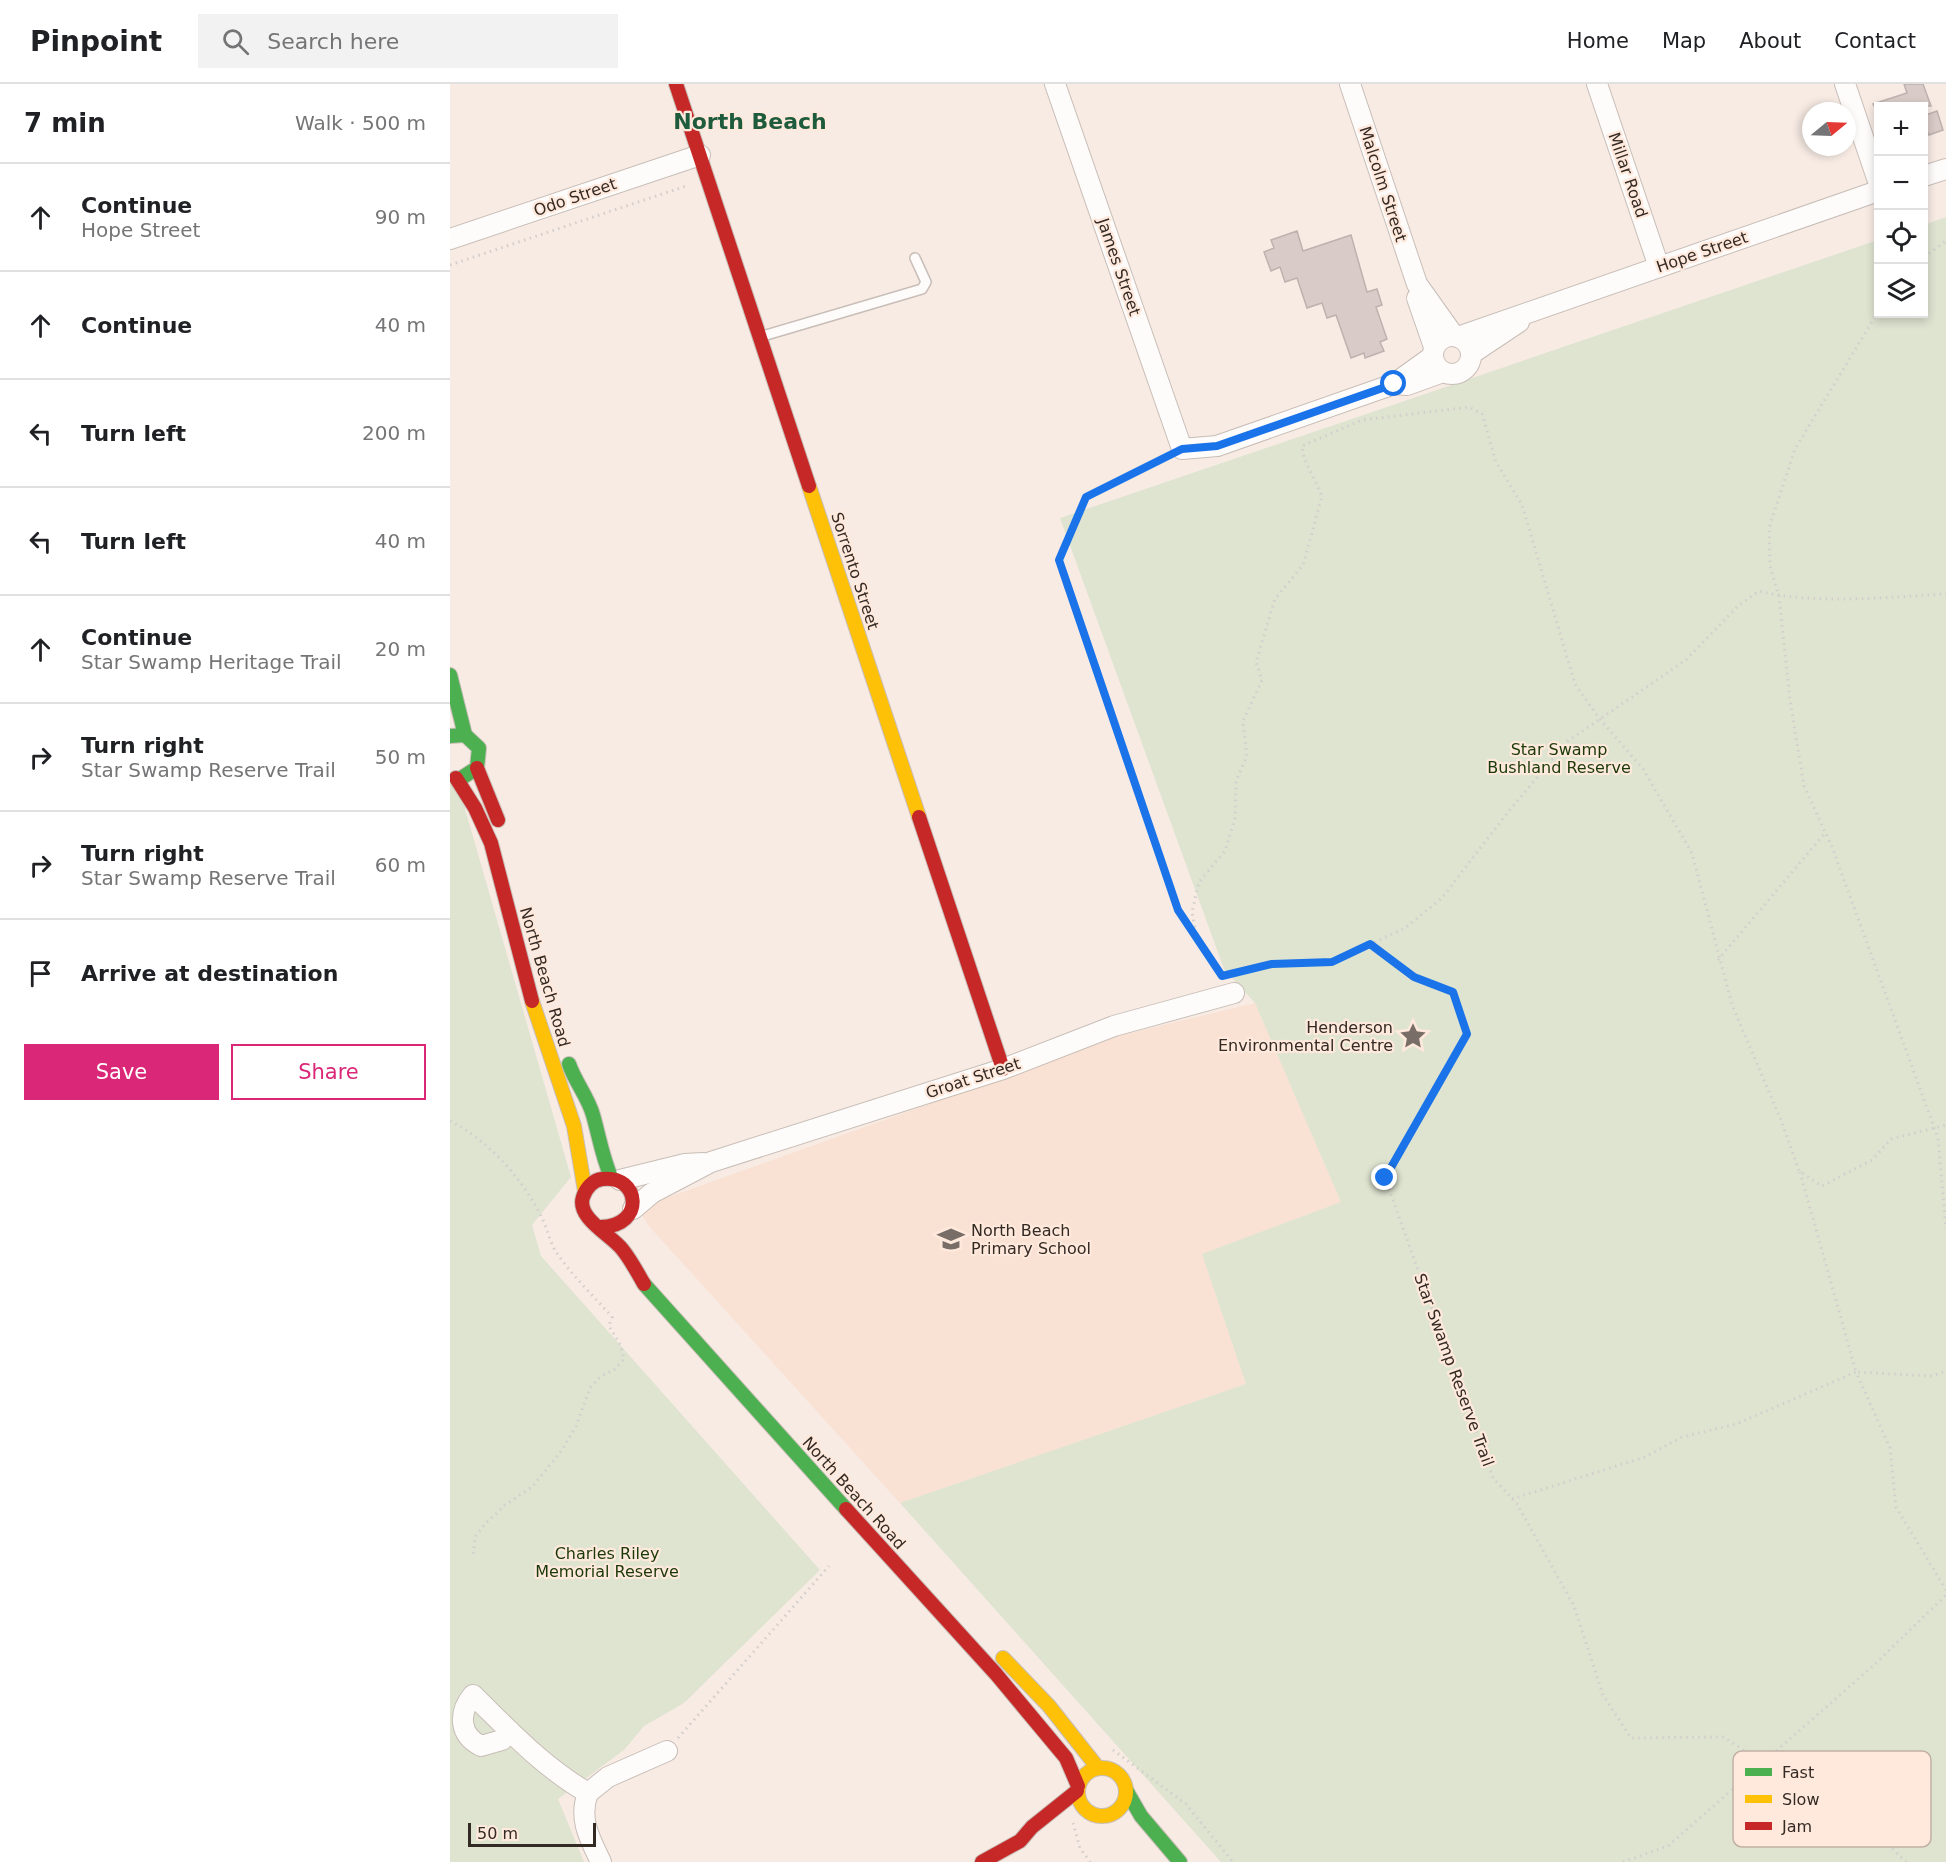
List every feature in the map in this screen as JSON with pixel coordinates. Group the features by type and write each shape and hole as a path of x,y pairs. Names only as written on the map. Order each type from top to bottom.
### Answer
{"main road":[{"name":"Sorrento Street","path":"676,84 1003,1069"},
{"path":"450,675 465,735 450,736"},
{"name":"North Beach Road","path":"465,735 479,748 477,768 500,826 530,951 545,995"},
{"path":"452,777 468,776 477,768"},
{"name":"North Beach Road","path":"452,777 475,808 491,843 536,1016 582,1156 584,1212 593,1224 601,1227 624,1250 648,1291 996,1674 1066,1758 1078,1788 1082,1807 1110,1824 1122,1826"},
{"name":"North Beach Road","path":"564,1050 575,1083 592,1113 601,1155 616,1178 631,1192 631,1213 635,1234"},
{"path":"585,1191 596,1180 616,1178"},
{"path":"601,1227 620,1226 631,1213"},
{"path":"991,1645 1049,1706 1098,1768"},
{"path":"982,1862 1020,1841 1032,1827 1078,1788 1086,1774 1098,1768 1106,1768 1119,1775 1141,1816 1180,1862"},
{"path":"1071,1821 1117,1812 1123,1805 1126,1790"},
{"path":"1020,1841 1038,1839"},
{"path":"1143,1840 1162,1862"}],"street":[{"name":"James Street","path":"1055,84 1182,449"},
{"name":"Malcolm Street","path":"1350,84 1417,284 1456,336"},
{"name":"Millar Road","path":"1597,84 1659,267"},
{"path":"1845,84 1874,169"},
{"name":"Odo Street","path":"450,239 700,155"},
{"path":"1928,174 1946,169"},
{"name":"Hope Street","path":"1456,336 1874,192"},
{"name":"Malcolm Street","path":"1417,284 1417,298 1437,358"},
{"name":"Hope Street","path":"1471,354 1520,321 1526,313"},
{"path":"1182,449 1217,446 1394,384 1407,385 1437,358 1445,337 1456,336 1467,343 1471,354 1470,360 1462,371 1456,374 1437,358"},
{"name":"Groat Street","path":"631,1213 652,1193 711,1162 1003,1069 1114,1026 1234,993"},
{"name":"Groat Street","path":"616,1178 685,1164 711,1162"},
{"path":"510,1731 555,1773 588,1793"},
{"path":"601,1862 584,1820 583,1805 588,1793 608,1777 667,1751"}],"lane":[{"path":"760,337 922,289 926,282 915,258"}],"path":[{"path":"450,265 686,187 683,178"},
{"path":"1928,254 1946,241"},
{"path":"1874,318 1796,449 1769,528 1770,566 1779,596 1790,700 1804,786 1825,833 1935,1127 1938,1137 1946,1229"},
{"path":"1197,939 1192,912 1199,882 1225,851 1235,818 1236,782 1247,756 1243,721 1262,680 1256,662 1275,599 1303,565 1322,496 1304,458 1302,446 1362,420 1469,407 1482,414 1496,462 1522,505 1575,684 1599,718 1644,769 1692,854 1718,960 1732,1005 1781,1120 1799,1171 1856,1372 1890,1448 1896,1507 1946,1590"},
{"path":"1182,449 1086,497 1059,560 1178,910 1234,993"},
{"path":"1222,976 1272,964 1332,962 1405,928 1442,898 1508,812 1568,741 1686,660 1739,605 1759,591 1779,596 1875,598 1946,594"},
{"path":"1718,960 1825,833"},
{"name":"Star Swamp Reserve Trail","path":"1370,944 1414,977 1453,992 1467,1034 1385,1178 1493,1478 1512,1498 1574,1606 1603,1695 1631,1738 1723,1737 1745,1751"},
{"path":"450,1121 464,1128 500,1158 514,1177 541,1215 555,1250 612,1317 609,1326 621,1346 624,1359 614,1370 601,1376 590,1388 576,1426 562,1450 532,1486 505,1504 485,1524 476,1537 473,1556"},
{"path":"1799,1171 1822,1186 1872,1160 1891,1139 1946,1125"},
{"path":"1512,1498 1645,1457 1682,1437 1736,1424 1856,1372 1932,1376 1946,1371"},
{"path":"667,1751 829,1566"},
{"path":"1773,1751 1873,1666 1946,1595"},
{"path":"1110,1748 1186,1804 1233,1862"},
{"path":"1623,1862 1668,1846 1733,1787"},
{"path":"1071,1821 1080,1848 1090,1862"},
{"name":"Star Swamp Reserve Trail","path":"1891,1847 1906,1862"}],"shaded area":[{"name":"North Beach Primary School","path":"1255,1003 1341,1202 1202,1254 1246,1384 900,1503 648,1225 638,1208 1122,1035"}],"green space":[{"name":"Star Swamp Bushland Reserve","path":"1946,217 1946,1862 1221,1862 900,1503 1246,1384 1202,1254 1341,1202 1255,1003 1224,969 1060,518 1874,241 1874,318 1928,318 1928,224"},
{"name":"Charles Riley Memorial Reserve","path":"450,785 459,788 571,1177 532,1225 541,1256 820,1570 684,1703 644,1726 624,1750 558,1799 584,1862 450,1862"}],"building":[{"path":"1904,84 1923,84 1931,106 1928,106 1928,102 1879,102 1907,93"},
{"path":"1937,111 1943,130 1929,135 1928,114"},
{"path":"1297,231 1303,251 1351,235 1367,292 1377,289 1382,305 1376,307 1387,339 1380,342 1384,351 1365,358 1364,353 1351,358 1336,315 1327,318 1322,303 1307,308 1297,278 1285,282 1280,267 1271,271 1264,252 1274,248 1271,240"}],"traffic: fast":[{"path":"450,675 465,735"},
{"path":"450,736 465,735 479,748 477,768 463,777"},
{"path":"569,1064 591,1108 611,1177"},
{"path":"644,1284 846,1509"},
{"path":"1126,1790 1141,1816 1180,1862"}],"traffic: slow":[{"path":"809,486 919,817"},
{"path":"532,1001 574,1126 585,1191"},
{"path":"1003,1658 1049,1706 1098,1768"},
{"path":"1097,1768 1107,1768 1122,1778 1126,1792 1122,1806 1116,1812 1107,1816 1097,1816 1082,1806 1078,1797 1078,1787 1088,1772 1097,1768"}],"traffic: jam":[{"path":"676,84 809,486"},
{"path":"477,768 498,820"},
{"path":"456,778 475,808 491,843 532,1001"},
{"path":"919,817 1003,1069"},
{"path":"601,1227 616,1224 631,1210 633,1201 630,1192 624,1184 615,1180 602,1179 593,1183 584,1194 582,1205 589,1219 622,1249 644,1284"},
{"path":"846,1509 996,1674 1066,1758 1078,1786"},
{"path":"982,1862 1020,1841 1032,1827 1077,1791"}],"place":[{"name":"Henderson Environmental Centre","path":"1413,1036"},
{"name":"North Beach Primary School","path":"951,1239"}],"district":[{"name":"North Beach","path":"750,121"}],"route":[{"path":"1385,1178 1467,1034 1453,992 1414,977 1370,944 1332,962 1272,964 1222,976 1178,910 1059,560 1086,497 1182,449 1217,446 1394,384"}]}
